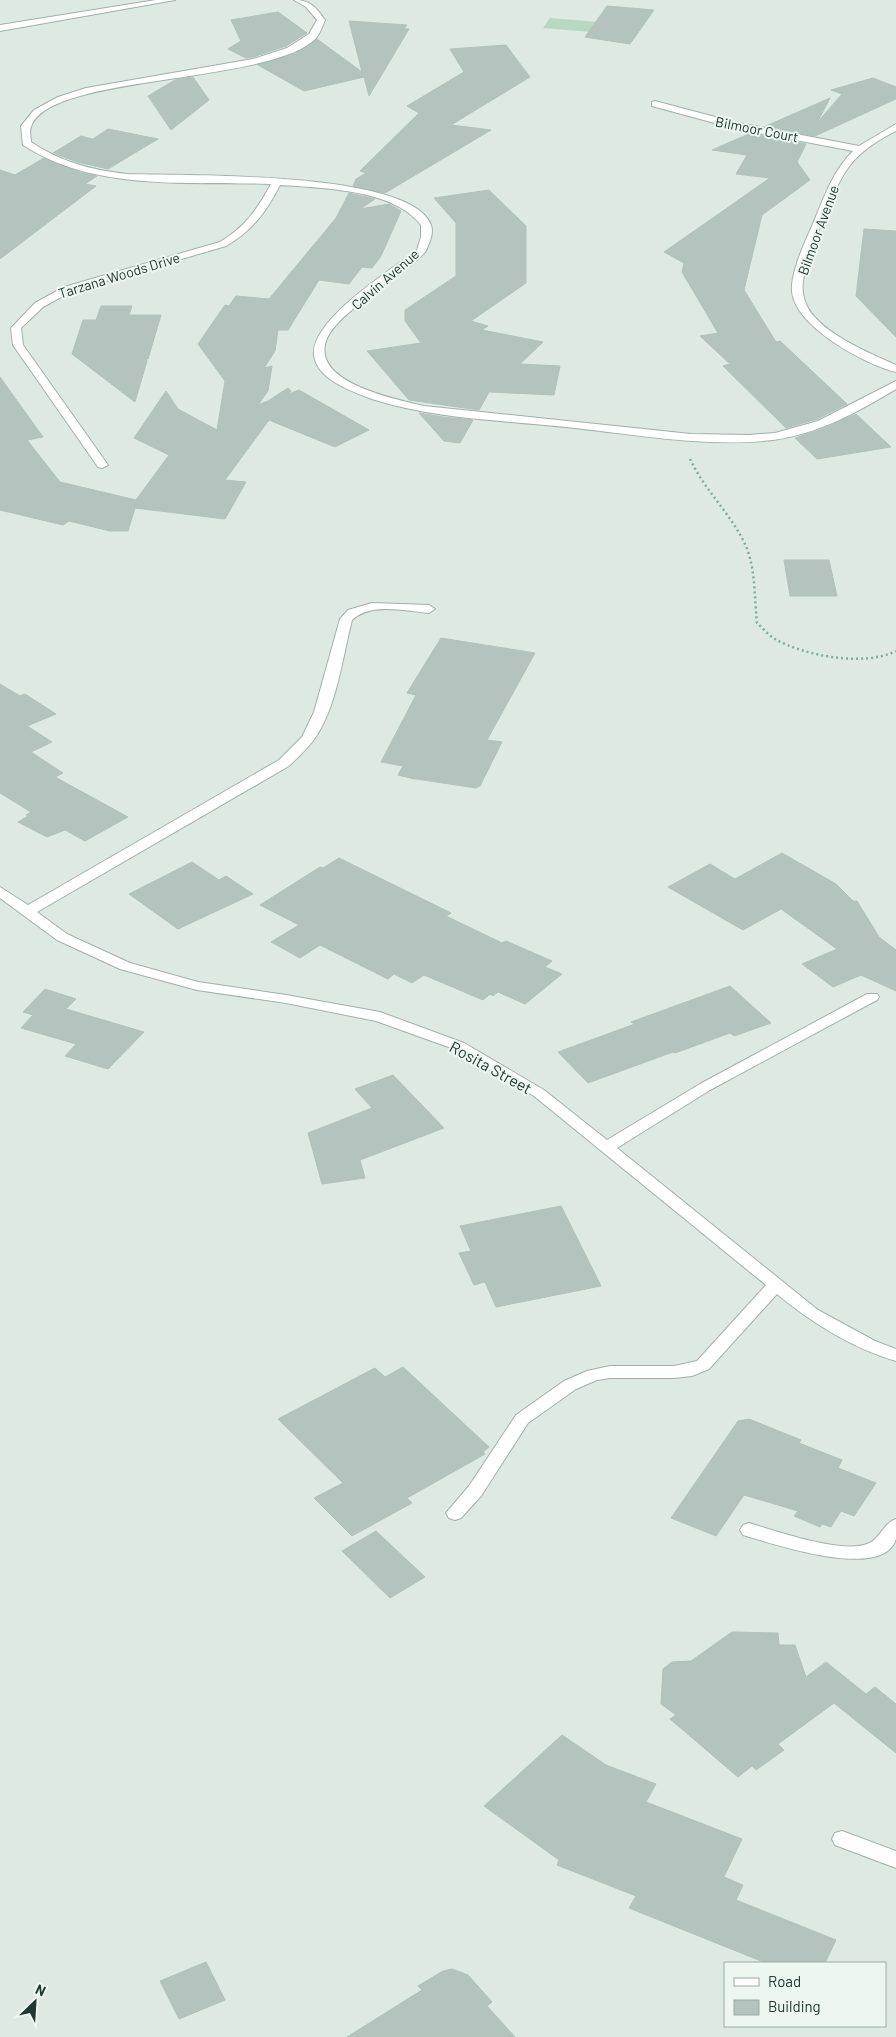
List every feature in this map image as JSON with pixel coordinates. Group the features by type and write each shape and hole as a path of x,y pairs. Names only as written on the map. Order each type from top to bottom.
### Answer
{"street":[{"path":"0,28 171,0"},
{"name":"Calvin Avenue","path":"298,0 309,4 321,20 313,36 290,50 254,61 89,90 61,99 37,112 26,126 26,143 51,160 96,173 347,188 390,198 415,211 426,224 426,236 421,251 334,322 321,341 320,358 332,376 354,389 384,400 424,409 691,437 733,439 781,436 824,425 856,410 896,384"},
{"name":"Bilmoor Court","path":"655,104 733,125 860,149"},
{"name":"Bilmoor Avenue","path":"896,127 860,149 846,163 838,175 800,273 797,292 805,311 827,333 854,351 896,369"},
{"name":"Tarzana Woods Drive","path":"102,465 18,345 16,328 27,313 40,303 68,289 223,244 244,232 257,220 276,183"},
{"path":"28,911 267,773 294,754 308,737 322,707 346,619 350,613 363,606 428,609"},
{"name":"Rosita Street","path":"0,891 62,937 124,966 197,986 286,999 380,1017 459,1046 539,1093 812,1314 869,1345 896,1355"},
{"path":"606,1148 705,1087 872,997"},
{"path":"455,1514 475,1491 522,1419 570,1385 593,1375 610,1372 674,1372 692,1370 703,1365 776,1285"},
{"path":"749,1530 815,1548 862,1553 876,1548 896,1526"},
{"path":"842,1839 896,1860"}],"path":[{"path":"691,437 688,455 700,480 743,539 751,559 757,623 773,638 801,650 844,658 872,659 896,651"}],"green space":[{"path":"550,18 598,22 591,32 543,28"}],"building":[{"path":"607,6 654,10 630,44 585,37"},
{"path":"278,12 307,33 286,46 253,57 246,58 228,49 241,41 231,20"},
{"path":"349,21 407,25 404,29 409,29 369,96 364,77 304,91 258,65 294,54 317,39 362,72"},
{"path":"506,45 530,77 451,125 491,130 385,193 353,186 356,179 366,173 360,171 419,113 407,106 464,72 450,49"},
{"path":"193,77 209,100 171,130 148,96 175,80"},
{"path":"873,78 896,87 896,99 815,136 766,126 830,98 817,123 842,94 831,90"},
{"path":"108,129 158,139 108,169 77,162 53,153 81,136 93,139"},
{"path":"751,133 806,144 797,162 810,180 762,215 744,290 776,342 780,341 847,404 817,419 786,428 723,366 730,364 700,336 718,333 682,272 684,263 664,252 770,178 736,174 747,155 712,150"},
{"path":"44,158 80,172 97,176 85,184 96,186 0,259 0,170 15,175"},
{"path":"489,190 526,226 526,283 471,321 488,326 482,330 543,342 520,364 560,366 554,395 489,392 479,410 409,400 367,351 421,343 405,321 405,310 456,276 456,223 434,198"},
{"path":"349,193 375,199 360,209 389,204 401,211 381,256 372,268 362,267 349,284 319,280 288,330 278,330 275,351 264,368 272,366 268,391 258,405 288,388 291,391 289,394 299,390 369,430 335,447 269,420 225,480 246,482 225,519 135,508 128,531 110,531 69,521 63,525 0,510 0,377 43,437 27,440 60,482 136,500 169,455 134,438 166,391 178,409 217,430 225,381 198,344 225,305 229,306 236,296 269,299 336,218"},
{"path":"864,229 896,231 896,337 856,296"},
{"path":"101,306 132,306 129,315 161,315 148,359 146,359 135,402 72,354 83,320 96,320"},
{"path":"419,413 473,420 460,443 444,441"},
{"path":"856,414 891,447 817,459 795,438 822,429"},
{"path":"784,560 829,560 837,596 790,596"},
{"path":"441,638 535,653 487,740 502,742 480,786 476,788 398,775 403,766 381,762 416,695 407,693"},
{"path":"0,684 20,696 25,694 56,714 27,726 52,742 31,752 63,773 55,777 128,817 85,841 65,830 47,837 18,822 31,812 0,793"},
{"path":"782,853 836,884 853,901 857,901 879,937 896,950 896,991 861,975 833,987 802,964 837,949 781,909 743,930 668,887 710,864 735,879"},
{"path":"339,858 451,913 446,916 502,943 506,941 552,961 545,967 562,974 525,1004 498,992 493,996 490,994 483,1000 424,975 412,983 394,974 388,979 320,945 300,958 271,942 299,925 260,905 320,867 323,868"},
{"path":"192,862 219,880 226,876 253,894 178,929 129,894"},
{"path":"730,986 771,1023 734,1036 730,1033 588,1083 558,1052 635,1024 631,1022"},
{"path":"45,989 76,999 66,1009 144,1032 108,1069 65,1056 76,1044 21,1028 33,1015 23,1012"},
{"path":"393,1075 444,1128 360,1160 365,1178 322,1184 308,1133 372,1108 355,1089"},
{"path":"561,1206 601,1286 496,1307 485,1282 474,1285 459,1253 471,1251 460,1226"},
{"path":"403,1367 489,1447 483,1452 485,1454 407,1498 412,1503 352,1536 314,1498 343,1483 278,1419 375,1368 385,1377"},
{"path":"749,1419 801,1440 799,1443 842,1460 838,1468 876,1483 854,1516 841,1511 831,1527 822,1524 820,1527 794,1516 798,1511 744,1495 716,1536 671,1518 738,1421"},
{"path":"376,1531 425,1577 390,1598 342,1551"},
{"path":"732,1632 778,1633 779,1645 795,1645 806,1677 826,1662 866,1694 875,1687 896,1704 896,1753 834,1703 778,1744 784,1750 756,1770 752,1766 738,1777 670,1719 676,1715 661,1704 663,1669 672,1662 691,1661"},
{"path":"562,1735 606,1765 656,1784 646,1802 742,1839 724,1877 743,1885 736,1900 836,1940 825,1962 764,1962 629,1908 636,1896 557,1865 559,1860 484,1806"},
{"path":"206,1962 225,2000 179,2019 160,1981"},
{"path":"452,1969 468,1975 492,2002 487,2006 515,2037 347,2037 422,1990 418,1986 443,1971"}]}
